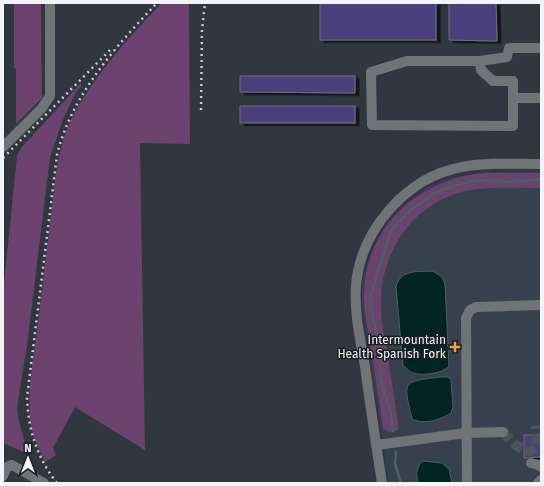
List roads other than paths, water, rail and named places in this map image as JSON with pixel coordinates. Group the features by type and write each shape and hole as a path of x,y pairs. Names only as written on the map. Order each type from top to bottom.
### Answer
{"street":[{"path":"3,147 42,108 50,96 50,3"},
{"path":"480,61 481,70 493,81 513,81 513,126 372,125 371,72 407,61 480,61 507,58 509,48 541,48"},
{"path":"513,98 541,98"},
{"path":"382,483 356,312 358,272 363,253 377,226 394,204 416,186 446,171 462,167 488,164 541,164"},
{"path":"467,483 466,318 470,310 476,307 541,305"},
{"path":"376,445 466,433 503,432"},
{"path":"531,463 541,467"},
{"path":"3,476 7,467 12,465 32,480 44,483"},
{"path":"538,483 541,480"}],"waterway":[{"path":"393,431 391,414 381,380 381,349 371,310 371,294 391,231 409,211 435,193 450,187 477,180 509,182 541,179"},
{"path":"396,452 395,464 401,483"}],"tunnel":[{"path":"503,432 519,447 526,451 531,451 537,446 536,426"}],"railway":[{"path":"57,483 44,464 35,443 29,420 27,397 57,155 64,133 84,92 111,54 157,3"},
{"path":"201,110 202,30 205,3"},
{"path":"3,158 110,50"}],"place":[{"name":"Intermountain Health Spanish Fork","path":"455,347"}]}
